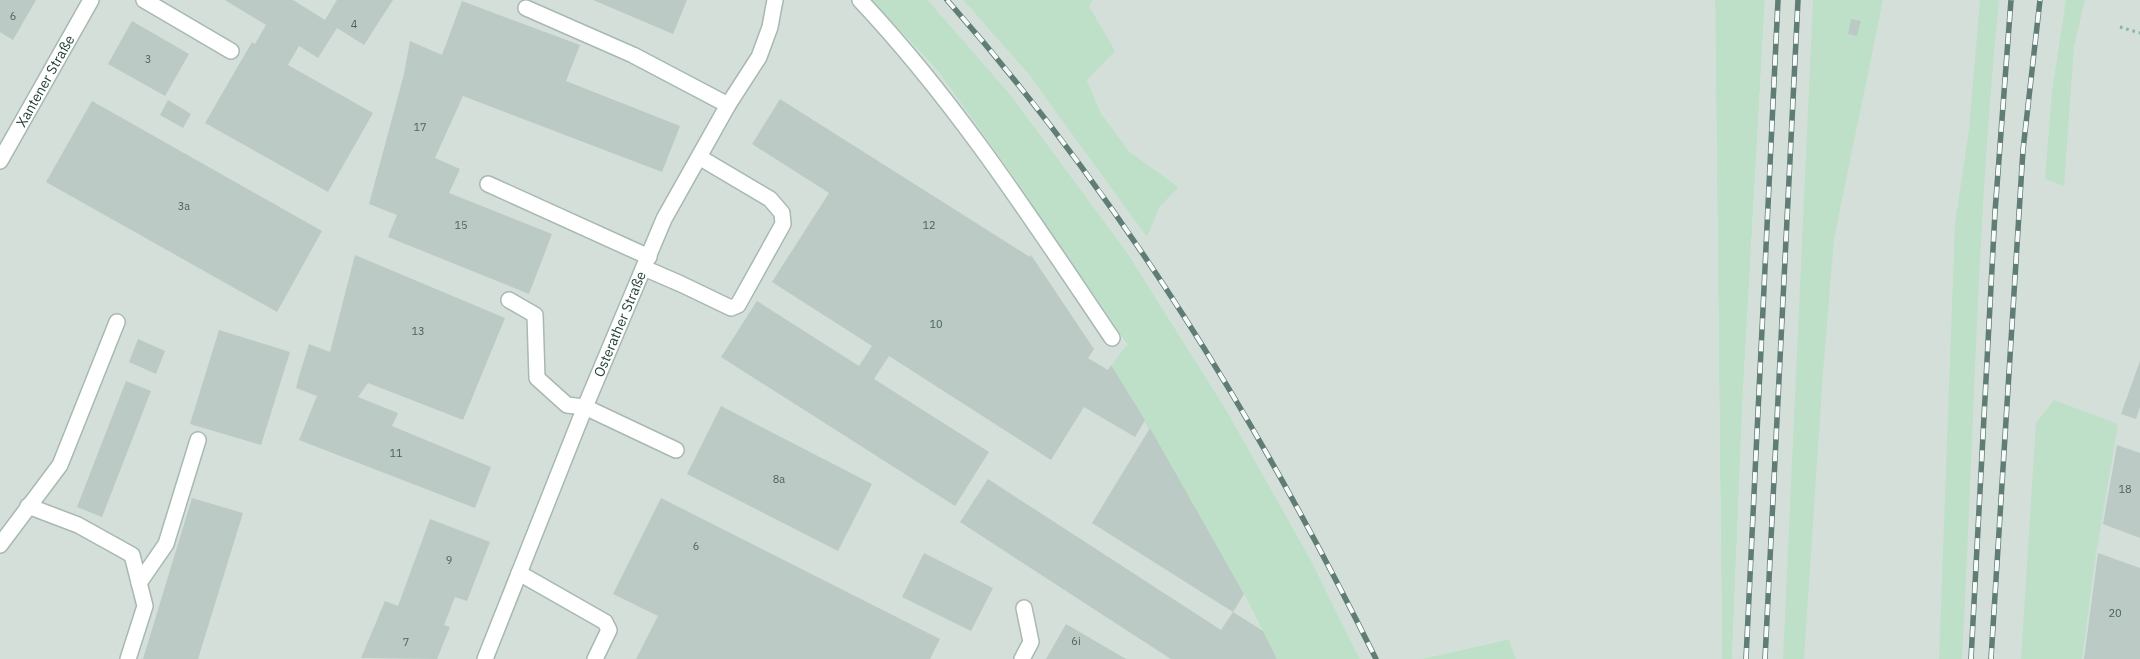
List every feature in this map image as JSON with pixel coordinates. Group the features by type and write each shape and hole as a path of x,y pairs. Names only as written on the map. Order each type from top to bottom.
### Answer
{"street":[{"name":"Xantener Straße","path":"0,161 4,142 90,0"},
{"path":"144,0 231,51"},
{"name":"Osterather Straße","path":"485,659 585,407 664,219 728,106 759,57 770,27 775,0"},
{"path":"860,0 927,74 996,167 1112,338"},
{"path":"526,8 633,55 728,106"},
{"path":"488,184 646,262 682,284 731,308 738,305 783,224 782,214 770,199 699,157"},
{"path":"509,300 536,315 537,378 567,405 585,407 676,450"},
{"path":"0,546 60,465 117,322"},
{"path":"139,583 166,544 198,440"},
{"path":"28,506 78,525 132,555 145,606 128,659"},
{"path":"519,574 606,622 609,630 595,659"},
{"path":"1022,659 1031,642 1024,608"}],"path":[{"path":"2120,27 2140,33"}],"shaded area":[{"path":"0,0 870,0 937,70 1020,186 1127,346 1111,365 1244,594 1277,659 0,659"},
{"path":"928,0 963,0 1029,75 1159,208 1179,187 1130,152 1101,113 1087,80 1032,0 1715,0 1722,659 1516,659 1509,639 1421,659 1360,659 1311,560 1227,411 1127,252 1010,94"},
{"path":"1765,0 2140,0 2140,659 1732,659 1743,393"}],"green space":[{"path":"871,0 928,0 1010,94 1127,252 1227,411 1311,560 1360,659 1277,659 1244,594 1111,365 1127,345 1020,186 937,70"},
{"path":"963,0 1093,0 1089,6 1115,51 1087,80 1101,113 1130,152 1179,187 1159,208 1147,237 1029,75"},
{"path":"1715,0 1765,0 1743,393 1732,659 1722,659"},
{"path":"1813,0 1883,0 1834,239 1804,659 1783,659"},
{"path":"1980,0 1999,0 1981,247 1962,659 1939,659 1955,223 1969,130"},
{"path":"2066,0 2085,0 2074,46 2064,186 2045,179 2052,91"},
{"path":"2054,400 2118,424 2095,561 2082,659 2021,659 2036,423"},
{"path":"1509,639 1516,659 1421,659"}],"building":[{"path":"0,0 36,0 13,40 0,32"},
{"path":"225,0 293,0 325,20 337,0 393,0 364,45 337,28 318,58 299,46 288,65 373,113 328,192 205,123 252,42 255,44 266,25"},
{"path":"593,0 687,0 673,34"},
{"path":"462,1 580,45 566,81 680,126 662,172 463,96 435,158 460,169 449,193 552,234 529,294 388,237 397,215 369,204 404,74 410,41 442,55"},
{"path":"1851,19 1861,21 1857,36 1848,34"},
{"path":"132,21 189,54 165,96 108,64"},
{"path":"780,99 1030,257 1031,255 1094,349 1088,358 1108,370 1111,365 1145,420 1135,437 1084,407 1051,460 889,356 874,379 989,452 955,506 721,357 757,301 859,366 872,346 772,282 829,193 752,144"},
{"path":"168,100 191,114 183,128 160,115"},
{"path":"92,101 322,231 277,312 46,182"},
{"path":"355,255 505,318 463,420 368,383 358,397 398,413 392,426 491,467 475,508 299,440 317,396 296,388 300,373 309,344 330,352"},
{"path":"219,330 290,352 261,445 190,424"},
{"path":"138,339 165,351 156,374 129,362"},
{"path":"2140,361 2140,407 2136,419 2121,414"},
{"path":"126,381 151,391 102,517 77,507"},
{"path":"721,406 872,484 838,551 687,474"},
{"path":"1150,428 1244,594 1233,612 1092,523"},
{"path":"2117,445 2140,453 2140,538 2103,524"},
{"path":"988,479 1221,630 1233,612 1263,631 1277,659 1171,659 960,522"},
{"path":"192,498 243,513 198,659 143,659"},
{"path":"661,498 940,639 930,659 636,659 658,616 613,594"},
{"path":"430,519 490,542 467,601 455,597 444,625 450,627 437,659 361,658 385,601 398,606"},
{"path":"924,553 993,588 971,631 902,597"},
{"path":"2098,553 2140,568 2140,659 2084,659"},
{"path":"1066,624 1126,659 1046,659"}],"railway":[{"path":"947,0 1011,75 1071,153 1129,233 1183,315 1235,399 1284,484 1376,659"},
{"path":"1746,659 1778,0"},
{"path":"1765,659 1798,0"},
{"path":"1971,659 1995,212 2011,0"},
{"path":"1991,659 2023,150 2040,0"}]}
